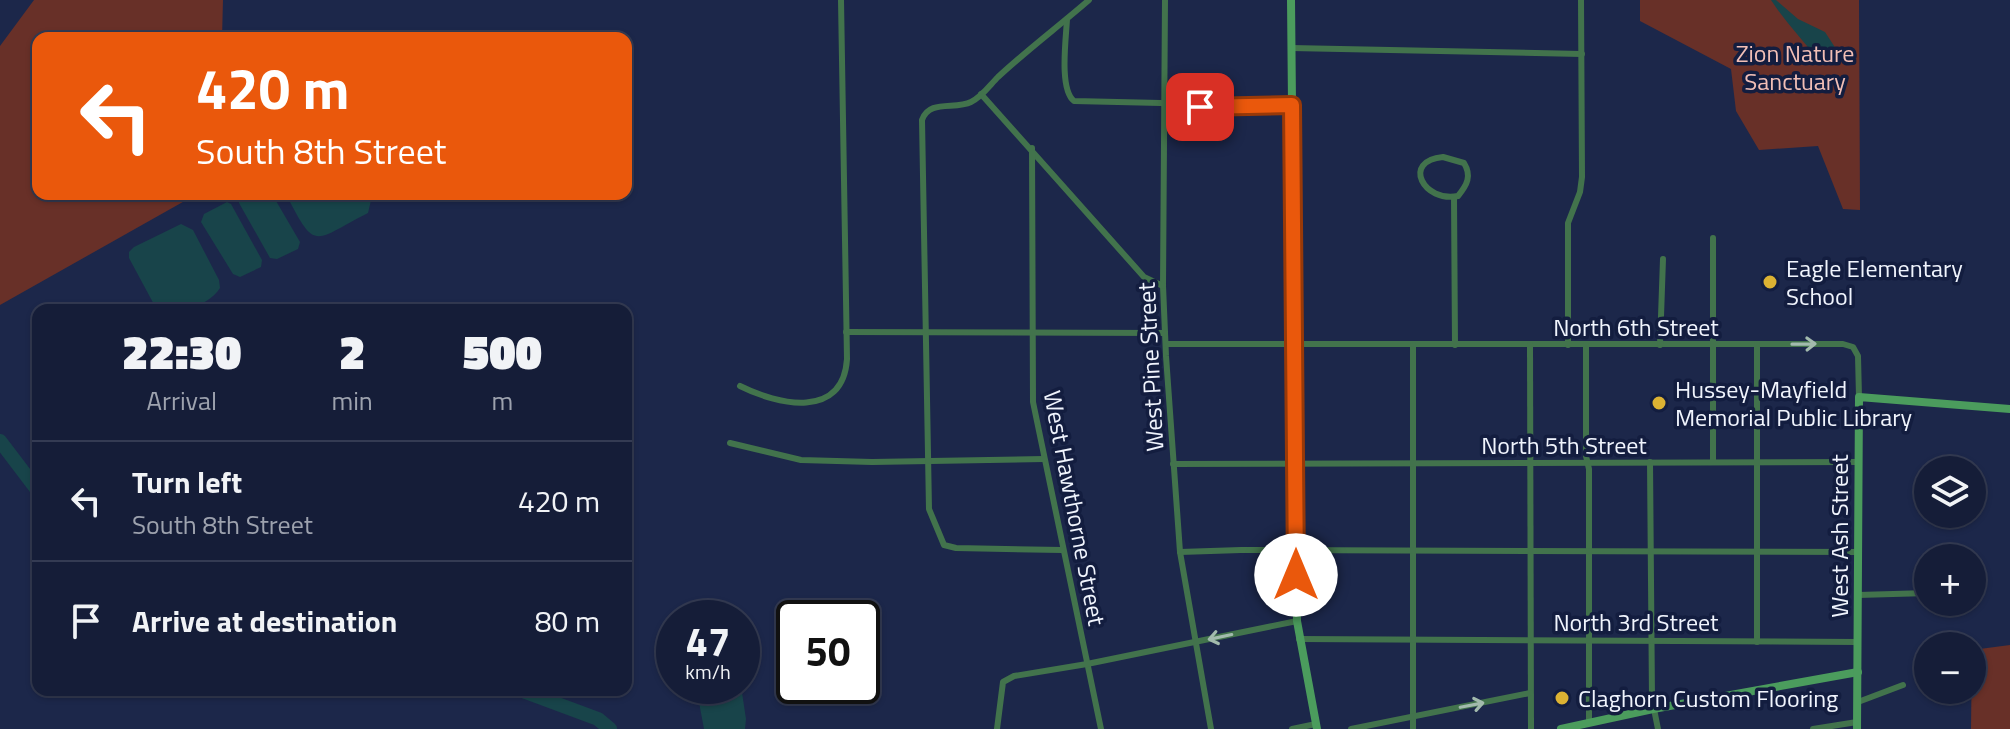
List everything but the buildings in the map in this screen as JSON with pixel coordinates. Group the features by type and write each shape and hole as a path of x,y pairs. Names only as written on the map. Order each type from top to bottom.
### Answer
{"street":[{"path":"740,386 760,396 800,403 822,400 843,379 846,332 841,0"},
{"path":"1062,550 956,548 944,545 929,509 922,120 924,114 934,107 968,103 981,94 1089,0"},
{"name":"West Pine Street","path":"1165,0 1163,286 1173,464 1180,552 1211,729"},
{"path":"1291,0 1297,621 1316,726 1292,729"},
{"path":"1568,345 1568,223 1580,192 1582,177 1581,0"},
{"path":"1067,19 1066,85 1068,97 1074,101 1165,104 1176,108 1292,105"},
{"path":"1291,48 1582,54"},
{"path":"981,94 1144,277 1163,286"},
{"name":"West Hawthorne Street","path":"1032,148 1033,402 1101,729"},
{"path":"1432,158 1453,159 1464,163 1468,170 1469,179 1465,188 1454,197 1437,195 1423,185 1420,170 1432,158"},
{"path":"1454,197 1455,345"},
{"path":"1713,238 1713,462"},
{"path":"1660,345 1663,259"},
{"path":"846,332 1165,333"},
{"name":"North 6th Street","path":"1166,344 1843,344 1857,351"},
{"path":"1413,345 1413,729"},
{"path":"1530,345 1531,729"},
{"path":"1586,345 1589,723"},
{"path":"1757,345 1757,642"},
{"name":"West Ash Street","path":"1857,351 1857,726"},
{"path":"1859,397 2010,409"},
{"path":"730,443 801,460 927,462 1044,459"},
{"path":"1650,462 1653,709 1658,729"},
{"name":"North 5th Street","path":"1173,464 1859,462"},
{"path":"1180,552 1858,552"},
{"path":"1858,595 1914,593"},
{"path":"997,729 1003,682 1014,676 1297,621"},
{"name":"North 3rd Street","path":"1299,639 1858,642"},
{"path":"1561,729 1858,672"},
{"path":"1858,702 1903,685"},
{"path":"1351,729 1530,693"},
{"path":"1813,729 1857,726"}],"green space":[{"path":"34,0 223,0 222,32 32,32 32,200 186,200 0,305 0,46"},
{"name":"Zion Nature Sanctuary","path":"1640,0 1859,0 1860,210 1843,209 1818,146 1759,150 1736,111 1731,69 1640,21"},
{"path":"2010,645 2010,729 1971,729 1971,704 1986,704 1986,648"}],"shaded area":[{"path":"1771,0 1776,0 1798,19 1825,32 1838,52 1835,64 1819,61"},
{"path":"239,200 276,200 300,242 298,249 277,259 270,258"},
{"path":"289,200 371,200 368,213 326,235 318,236 304,226"},
{"path":"227,202 262,260 261,267 240,277 233,274 201,222 204,214"},
{"path":"181,224 193,230 219,280 220,288 200,304 154,304 129,258 129,252"},
{"path":"699,704 744,704 745,729 704,729"}],"waterway":[{"path":"0,441 32,483"},
{"path":"536,696 598,719 610,729"}],"place":[{"name":"Eagle Elementary School","path":"1770,282"},
{"name":"Hussey-Mayfield Memorial Public Library","path":"1659,403"},
{"name":"Claghorn Custom Flooring","path":"1562,698"}],"route":[{"path":"1200,107 1292,105 1296,575"}]}
